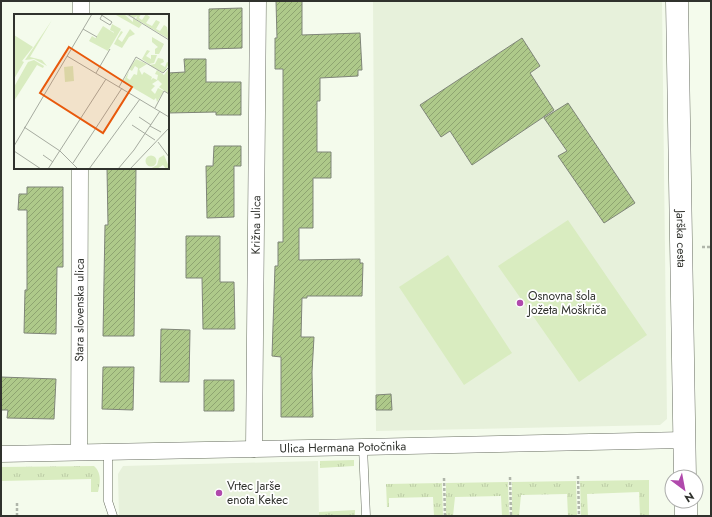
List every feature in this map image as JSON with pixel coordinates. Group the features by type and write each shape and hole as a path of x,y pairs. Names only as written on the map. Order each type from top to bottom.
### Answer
{"street":[{"path":"81,1 81,14"},
{"name":"Križna ulica","path":"254,449 258,1"},
{"name":"Jarška cesta","path":"677,1 685,469"},
{"name":"Stara slovenska ulica","path":"79,452 80,169"},
{"name":"Ulica Hermana Potočnika","path":"1,454 684,440"}],"lane":[{"path":"363,447 366,516"},
{"path":"108,452 108,501 113,516"}],"path":[{"path":"578,476 579,516"},
{"path":"510,477 511,516"},
{"path":"444,478 445,516"},
{"path":"17,503 17,516"}],"shaded area":[{"name":"Osnovna šola Jožeta Moškriča","path":"373,1 662,1 667,419 660,425 376,431"},
{"name":"Vrtec Jarše enota Kekec","path":"318,461 319,516 119,516 118,474 123,466"}],"green space":[{"path":"568,220 647,335 579,382 498,266"},
{"path":"448,255 512,353 464,385 399,287"},
{"path":"354,460 354,466 320,468 320,461"},
{"path":"94,466 99,475 100,482 98,492 91,492 91,479 1,481 1,467"},
{"path":"649,480 649,516 640,516 639,492 587,494 588,516 581,516 580,481"},
{"path":"576,481 577,516 568,516 567,494 521,495 519,516 512,516 512,482"},
{"path":"508,482 509,516 502,516 501,496 455,497 453,516 446,516 446,483"},
{"path":"442,483 443,516 434,516 433,497 389,498 389,507 387,507 386,484"},
{"path":"355,510 355,516 319,516 319,512"}],"building":[{"path":"276,1 302,1 302,35 360,33 362,70 358,70 358,76 320,78 320,101 317,101 317,152 331,152 331,178 313,178 313,228 299,228 299,260 360,259 360,263 363,263 362,296 307,296 307,298 302,298 301,337 314,337 312,372 313,417 281,417 281,357 272,356 275,266 278,266 278,242 283,242 283,69 275,69 275,38 277,38"},
{"path":"242,8 242,48 209,49 209,9"},
{"path":"522,38 540,66 530,73 554,110 472,165 450,131 441,137 420,105"},
{"path":"184,59 206,59 206,82 241,82 241,115 216,115 216,112 169,113 169,73 185,72"},
{"path":"568,103 635,203 604,223 558,156 567,151 544,118"},
{"path":"214,146 241,146 241,166 234,166 234,217 207,218 206,166 213,166"},
{"path":"107,169 136,169 134,336 103,336 105,225 108,225"},
{"path":"27,187 63,187 63,267 57,267 56,334 24,333 25,290 27,290 27,210 18,210 19,194 27,194"},
{"path":"186,236 220,236 220,282 234,282 235,329 203,329 202,278 186,278"},
{"path":"161,329 190,330 189,382 160,382"},
{"path":"103,367 134,367 133,410 102,409"},
{"path":"1,377 56,379 54,419 7,418 8,410 1,410"},
{"path":"204,380 234,380 234,411 204,411"},
{"path":"391,394 392,410 376,410 376,395"}],"place":[{"name":"Osnovna šola Jožeta Moškriča","path":"520,303"},
{"name":"Vrtec Jarše enota Kekec","path":"219,493"}]}
